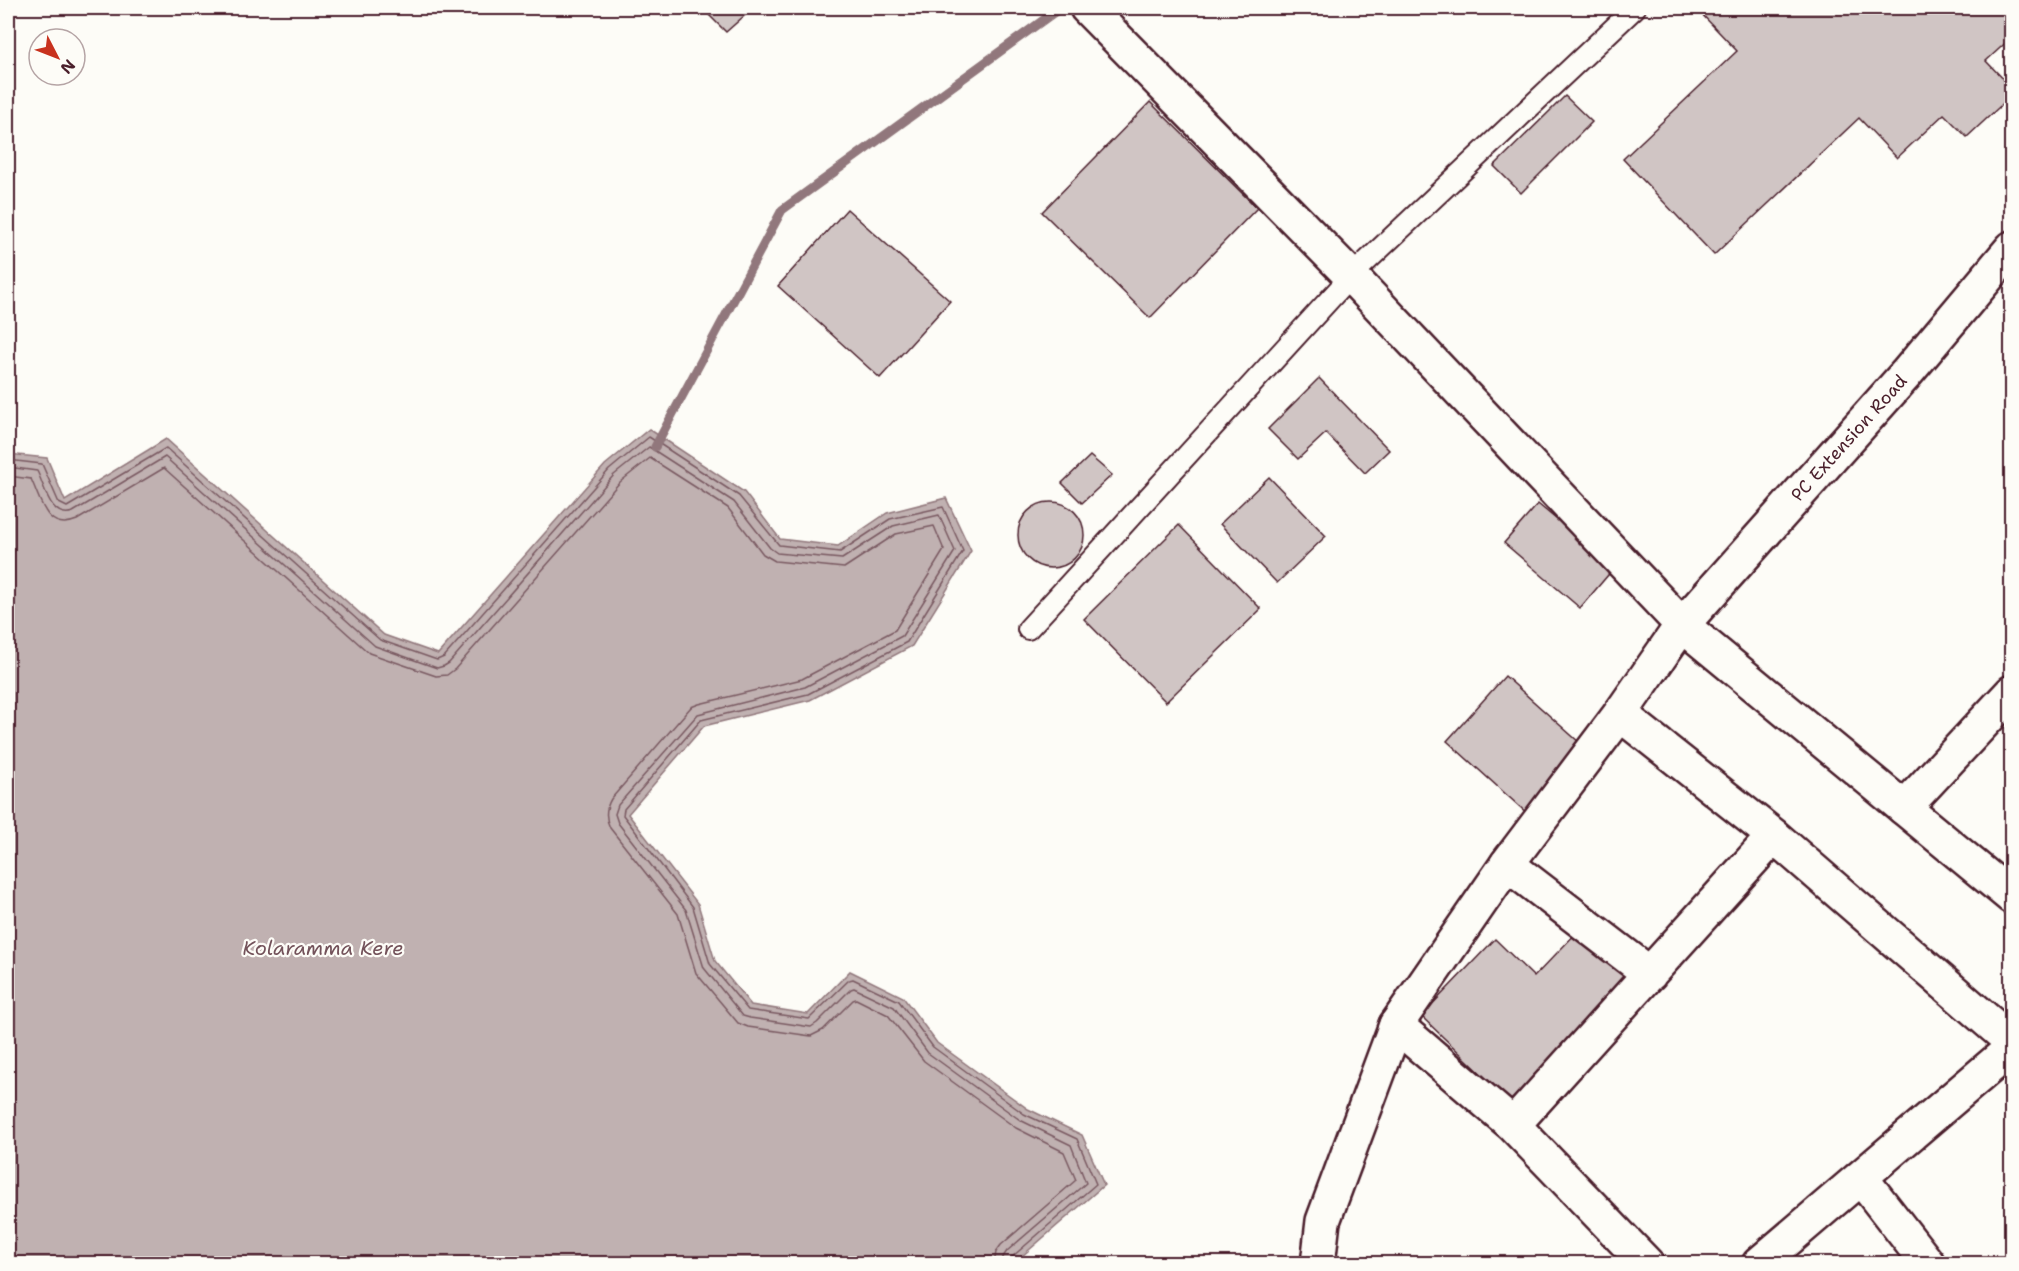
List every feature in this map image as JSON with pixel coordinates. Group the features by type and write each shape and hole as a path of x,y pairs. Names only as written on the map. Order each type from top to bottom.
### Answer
{"street":[{"path":"1090,8 1351,276 1682,626 2012,897"},
{"name":"PC Extension Road","path":"1318,1263 1323,1221 1396,1025 1507,864 1620,714 1682,626 1906,374 2012,248"},
{"path":"1904,808 2012,692"},
{"path":"1620,714 1774,836 2012,1042"},
{"path":"1513,1125 1774,836"},
{"path":"1507,864 1650,974"},
{"path":"1396,1025 1513,1125 1647,1263"},
{"path":"1760,1263 2012,1048"},
{"path":"1861,1178 1928,1263"}],"lane":[{"path":"1028,629 1351,276 1635,8"}],"water":[{"name":"Kolaramma Kere","path":"649,429 744,492 780,539 838,546 887,513 946,498 971,551 912,646 810,700 704,726 628,814 698,904 715,961 751,1005 808,1014 850,971 903,997 937,1043 1028,1109 1082,1135 1104,1185 1014,1263 8,1263 8,454 47,458 65,501 166,439 384,635 438,654 605,465"}],"building":[{"path":"702,8 753,8 726,32"},
{"path":"1696,8 2012,8 2012,37 1986,61 2012,88 2012,95 1967,137 1944,114 1897,158 1859,118 1714,255 1623,159 1737,51"},
{"path":"1565,96 1592,122 1521,193 1494,166"},
{"path":"1150,102 1257,208 1150,318 1042,212"},
{"path":"847,209 950,301 880,378 778,286"},
{"path":"1319,378 1389,450 1365,473 1326,433 1298,459 1268,429"},
{"path":"1090,456 1112,475 1082,503 1062,483"},
{"path":"1269,477 1326,536 1277,583 1220,524"},
{"path":"1051,502 1063,505 1074,512 1081,523 1084,535 1081,547 1074,558 1063,565 1051,568 1039,565 1028,558 1021,547 1018,535 1021,523 1028,512 1039,505"},
{"path":"1538,504 1614,568 1580,608 1504,543"},
{"path":"1179,525 1261,609 1166,702 1084,619"},
{"path":"1505,676 1589,751 1530,816 1447,741"},
{"path":"1580,929 1633,979 1514,1105 1421,1016 1495,939 1534,977"}],"waterway":[{"path":"655,447 782,210 1060,8"}]}
